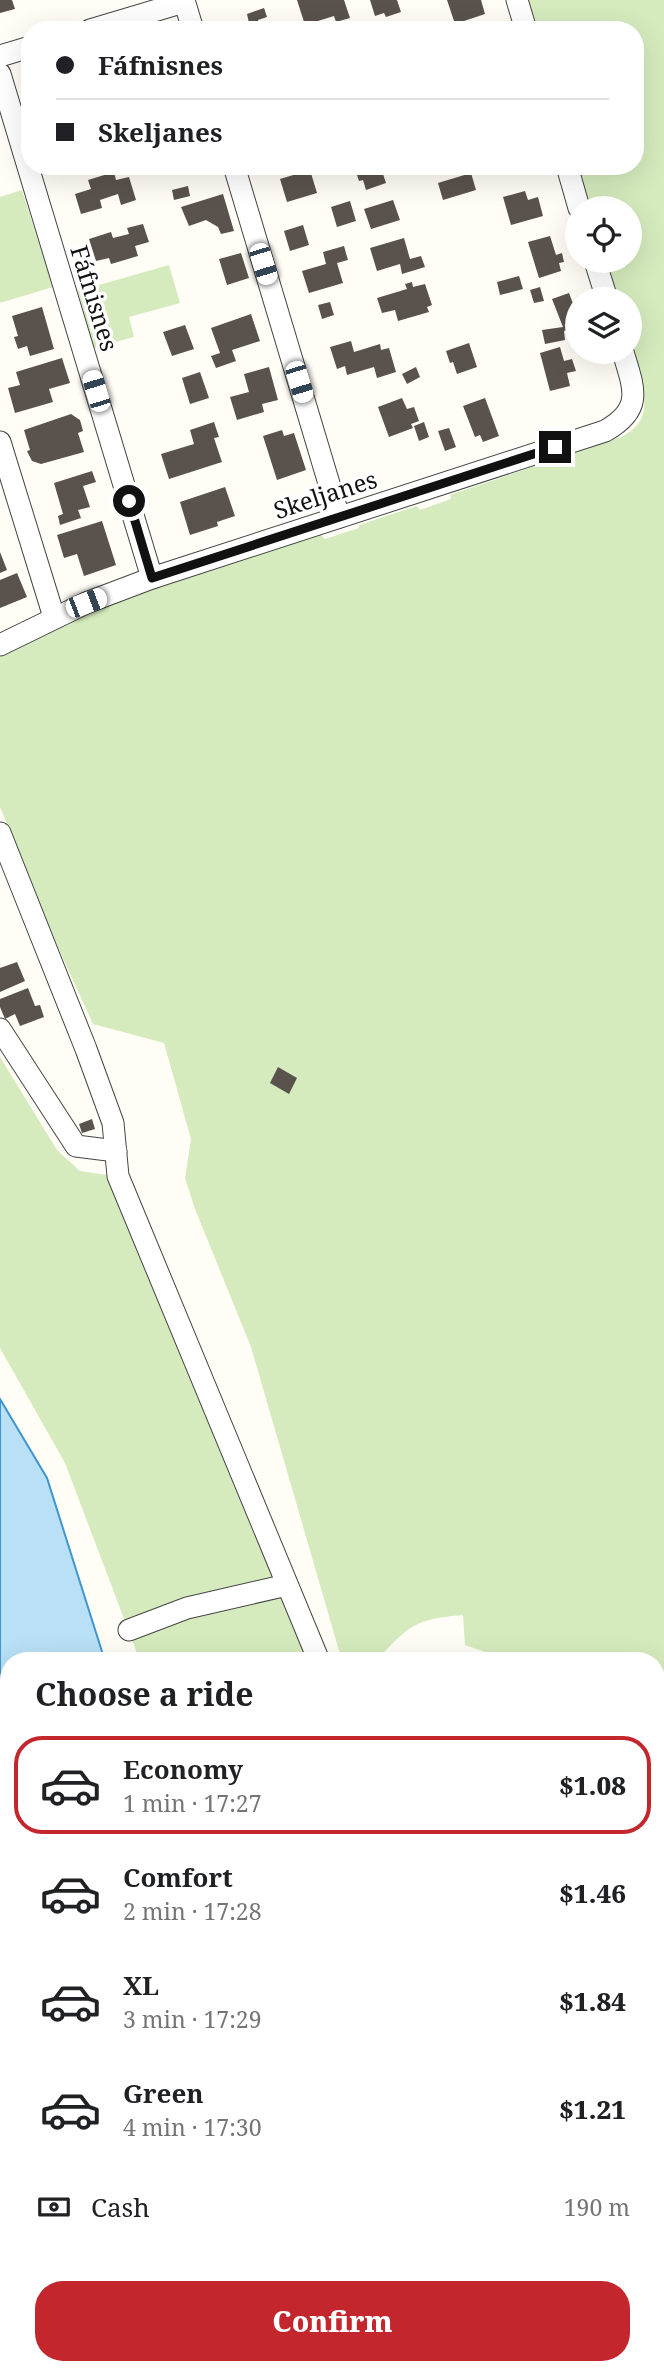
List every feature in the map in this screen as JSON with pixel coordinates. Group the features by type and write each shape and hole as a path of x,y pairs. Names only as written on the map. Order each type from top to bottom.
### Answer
{"street":[{"path":"517,0 523,21"},
{"path":"119,21 184,1 190,21"},
{"path":"0,56 21,50"},
{"name":"Fáfnisnes","path":"0,74 21,144"},
{"name":"Fáfnisnes","path":"30,175 152,578"},
{"path":"237,175 339,517"},
{"path":"570,175 576,196"},
{"name":"Skeljanes","path":"0,645 54,617 152,578 605,431 620,423 630,412 632,387 626,364"},
{"path":"0,442 54,617"},
{"path":"0,833 113,1123 118,1176 315,1652"},
{"path":"0,1029 76,1146 116,1151"},
{"path":"129,1630 187,1608 287,1585"}],"green space":[{"path":"527,0 664,0 664,1652 485,1652 465,1645 463,1615 433,1619 414,1626 385,1652 339,1652 251,1347 185,1178 191,1139 164,1043 93,1024 47,923 0,807 0,657 77,617 157,586 321,535 325,539 417,506 420,510 451,499 450,495 621,437 633,429 641,419 644,409 642,386 635,364 642,364 642,287 612,287 608,273 642,273 642,196 585,196 579,175 644,175 644,21 533,21"},
{"path":"22,190 53,287 0,303 0,197"},
{"path":"169,265 180,303 129,317 134,337 94,348 78,291"},
{"path":"0,1057 57,1150 80,1171 127,1178 323,1652 137,1652 65,1463 0,1348"}],"water":[{"path":"0,1399 47,1478 102,1652 0,1652"}],"building":[{"path":"0,0 12,0 15,9 0,13"},
{"path":"297,0 344,0 350,18 336,21 334,16 318,21 304,21"},
{"path":"370,0 397,0 401,12 386,17 384,13 375,16"},
{"path":"447,0 481,0 485,14 464,21 454,21"},
{"path":"264,8 267,17 249,21 247,14"},
{"path":"104,175 115,175 116,180 129,177 136,200 121,205 118,194 100,200 102,208 81,214 75,194 91,189 88,180"},
{"path":"293,175 312,175 317,193 287,202 280,179"},
{"path":"357,175 383,175 386,183 366,190 363,180 359,181"},
{"path":"472,175 476,190 443,200 438,183"},
{"path":"188,186 190,196 174,200 172,190"},
{"path":"525,191 528,200 538,197 543,216 511,225 503,197"},
{"path":"223,194 234,231 221,234 218,227 206,220 189,226 181,207"},
{"path":"393,200 400,220 371,229 364,209"},
{"path":"350,201 356,221 337,227 331,207"},
{"path":"143,224 149,242 135,246 138,256 111,264 109,258 96,261 89,239 111,232 113,238 129,234 127,228"},
{"path":"303,225 309,245 290,251 284,231"},
{"path":"550,236 556,255 562,253 564,262 559,263 561,271 539,278 528,242"},
{"path":"404,238 410,259 421,256 425,267 402,274 400,264 377,271 370,248"},
{"path":"344,246 348,260 337,263 343,283 309,293 302,271 326,264 323,252"},
{"path":"241,253 249,278 227,285 219,259"},
{"path":"519,276 523,289 500,295 497,282"},
{"path":"412,282 413,287 425,284 432,305 427,307 429,312 398,321 395,310 382,313 377,298 407,289 405,284"},
{"path":"540,287 544,301 534,303 530,290"},
{"path":"565,294 565,340 545,344 542,330 563,327 552,299"},
{"path":"330,302 334,315 322,319 318,305"},
{"path":"42,307 54,349 30,356 27,346 18,349 14,337 18,336 12,316"},
{"path":"251,314 260,341 232,350 236,361 216,368 211,356 220,353 211,328"},
{"path":"185,325 194,349 172,356 163,332"},
{"path":"351,341 354,352 380,344 381,350 389,348 396,372 377,378 374,367 347,375 345,366 337,369 330,347"},
{"path":"469,343 477,367 457,374 446,351"},
{"path":"560,347 565,364 574,364 576,371 567,373 570,386 550,391 540,353"},
{"path":"62,358 70,383 49,389 53,402 15,413 8,388 20,385 16,372"},
{"path":"269,367 278,400 262,404 264,412 237,420 230,397 249,392 244,374"},
{"path":"416,367 420,377 407,384 402,374"},
{"path":"200,372 209,398 190,404 182,378"},
{"path":"402,398 407,409 414,407 419,421 411,424 413,428 389,437 378,407"},
{"path":"485,398 499,436 483,442 480,435 475,437 463,406"},
{"path":"71,414 80,420 83,431 78,433 84,452 41,464 32,461 27,451 30,450 24,430"},
{"path":"214,422 219,437 214,438 222,462 169,479 161,454 194,444 190,430"},
{"path":"424,422 429,437 419,441 414,426"},
{"path":"449,428 456,447 445,451 438,431"},
{"path":"282,430 284,436 294,433 306,470 277,480 263,436"},
{"path":"92,471 96,482 83,486 90,507 78,510 81,518 60,525 58,516 63,514 54,483"},
{"path":"225,487 235,516 217,522 218,526 190,535 180,502"},
{"path":"102,521 116,565 84,576 77,554 64,558 57,535"},
{"path":"0,552 7,570 0,573"},
{"path":"17,573 27,597 0,608 0,580"},
{"path":"17,962 25,981 0,992 0,968"},
{"path":"28,988 35,1006 40,1005 44,1017 20,1026 15,1014 5,1019 0,999"},
{"path":"278,1067 297,1078 289,1094 270,1083"},
{"path":"92,1119 95,1129 82,1133 79,1124"}],"route":[{"path":"129,501 152,578 555,447"}]}
